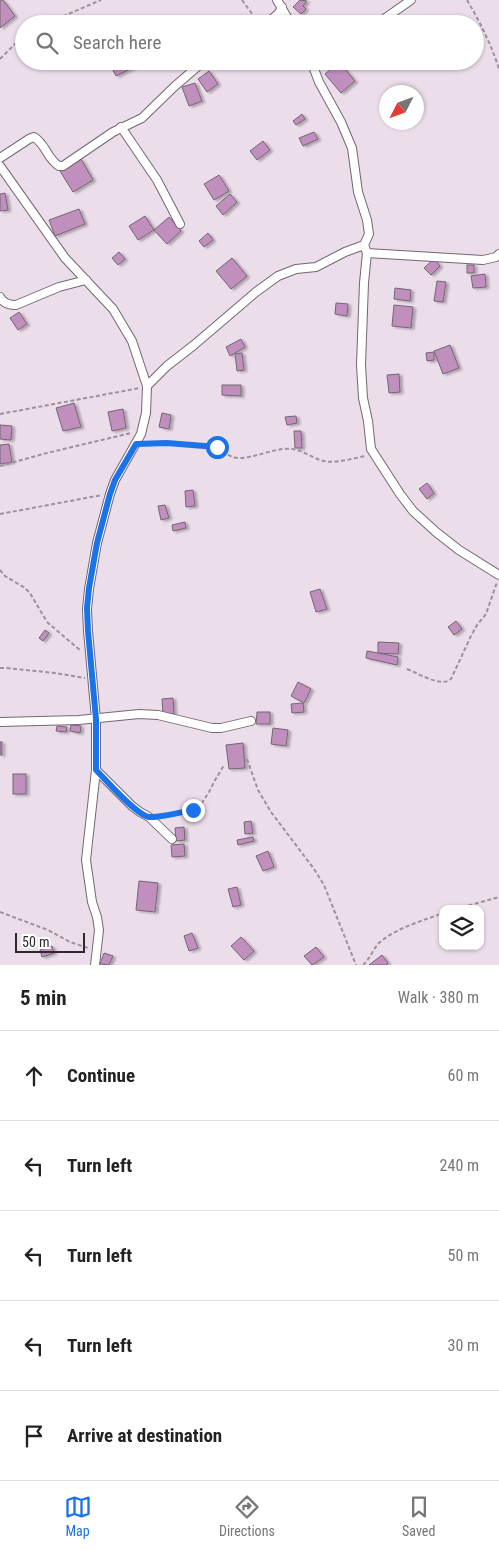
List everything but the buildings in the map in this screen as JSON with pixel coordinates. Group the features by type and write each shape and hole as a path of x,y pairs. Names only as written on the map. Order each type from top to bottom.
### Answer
{"street":[{"path":"389,15 410,0"},
{"path":"279,4 286,15"},
{"path":"0,158 34,137 44,145 54,163 63,166 122,128 142,118 192,70"},
{"path":"315,70 352,148 358,192 367,220 369,234 364,245 367,253 361,365 363,398 371,449 400,494 413,510 436,532 459,550 499,575"},
{"path":"122,128 156,180 180,224"},
{"path":"0,166 65,258 113,309 132,341 147,386 146,413 142,428 136,444 115,480 110,494 97,543 87,608 96,719 96,770 86,860 92,902 99,930 95,965"},
{"path":"147,386 167,366 278,276 296,269 316,267 345,252 364,245"},
{"path":"367,253 483,260 496,257 499,254"},
{"path":"0,297 10,305 16,305 59,287 86,280"},
{"path":"0,722 96,719 139,714 158,715 212,728 221,728 251,721"},
{"path":"96,770 132,806 149,817 172,839"}],"path":[{"path":"66,15 101,0"},
{"path":"242,0 253,15"},
{"path":"467,0 476,15"},
{"path":"484,30 499,69"},
{"path":"0,59 15,44"},
{"path":"0,414 147,386"},
{"path":"0,466 130,434 142,428"},
{"path":"136,444 167,443 217,447 227,455 236,458 248,458 291,449 323,462 374,455"},
{"path":"0,514 110,494"},
{"path":"0,570 5,576 30,593 47,622 60,635 91,658"},
{"path":"407,669 439,682 447,682 450,679 477,625 486,614 499,575"},
{"path":"0,668 55,673 93,680"},
{"path":"247,759 253,779 262,797 324,885 356,965"},
{"path":"149,817 193,810 200,806 210,792 224,765"},
{"path":"472,905 499,898"},
{"path":"0,912 48,930 70,942 97,952"},
{"path":"363,965 369,960 378,944 387,937 404,928 439,915"}],"route":[{"path":"193,810 149,817 132,806 96,770 96,719 87,608 92,565 110,494 115,480 136,444 167,443 217,447"}]}
